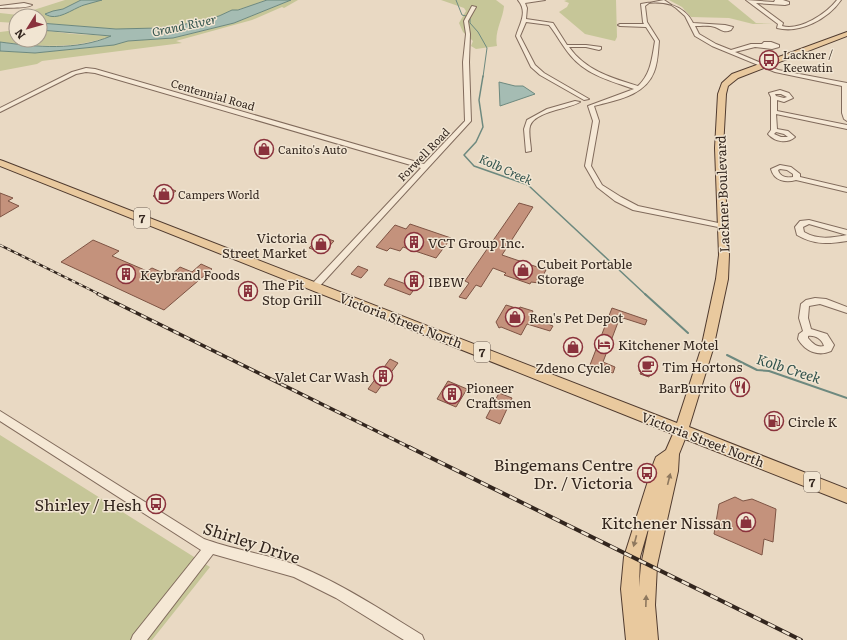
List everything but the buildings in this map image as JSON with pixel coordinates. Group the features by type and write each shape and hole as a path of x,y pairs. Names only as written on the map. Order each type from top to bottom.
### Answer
{"main road":[{"name":"Lackner Boulevard","path":"672,454 681,432 707,349 722,279 724,255 719,148 722,94 725,85 735,76 847,34"},
{"name":"Victoria Street North","path":"0,163 263,265 314,287 374,309 681,432 847,496"},
{"path":"635,640 630,589 632,557 660,462 672,454"},
{"path":"649,640 646,605 649,565 671,471 672,454"}],"street":[{"path":"542,0 521,1 525,9 524,20 518,36 530,61 542,74 590,103 596,121 588,166 599,186 618,199 636,208 657,214 723,226"},
{"path":"528,151 527,125 531,119 555,108 566,105 605,101 622,97 638,88 651,75 657,41 644,19 643,5 648,2 662,0"},
{"path":"666,0 678,7 687,15 694,31 702,38 730,52 784,73 846,85 847,119"},
{"path":"750,1 781,24 795,28 826,14 839,0"},
{"path":"750,1 776,2"},
{"path":"0,7 32,2"},
{"name":"Forwell Road","path":"314,287 468,121 467,16 474,7"},
{"path":"524,20 551,24 574,57 584,66 606,77 638,88"},
{"path":"691,24 718,26"},
{"path":"620,25 647,26"},
{"path":"730,52 749,46 764,45"},
{"path":"567,46 599,48"},
{"name":"Centennial Road","path":"0,110 74,73 86,70 95,71 426,167"},
{"path":"574,93 580,104 594,114"},
{"path":"774,97 774,130"},
{"path":"580,104 590,103"},
{"path":"773,112 847,127"},
{"path":"796,178 847,190"},
{"path":"847,233 809,222 803,223 799,227 800,233 809,239 823,242 847,238"},
{"path":"808,332 804,326 804,310 807,302 815,301 847,310"},
{"name":"Shirley Drive","path":"0,415 174,528 210,548 257,559 295,572 341,594 417,640"},
{"path":"138,640 210,548"}],"green space":[{"path":"65,0 81,0 63,9 48,13 48,8 40,8"},
{"path":"102,0 267,0 237,10 232,10 219,16 171,26 116,29 48,24 48,13"},
{"path":"291,0 298,0 284,8 282,7 252,20 176,41 182,43 42,61 37,64 0,71 0,51 35,53 103,46 128,41 173,38 234,23"},
{"path":"441,0 496,0 504,6 496,41 497,46 476,49 471,46 473,41 463,32 459,23 466,11 464,8"},
{"path":"616,0 617,37 615,41 585,34 559,12 567,7 569,3 564,1"},
{"path":"669,0 728,0 756,23 774,23 753,24 729,18 691,17 682,7"},
{"path":"0,13 8,14 8,22 0,22"},
{"path":"8,31 8,43 0,42 0,32"},
{"path":"48,31 112,36 84,43 48,46"},
{"path":"0,435 210,567 152,640 0,640"}],"water":[{"path":"81,0 102,0 84,5 59,16 54,17 48,15 48,13 63,9"},
{"name":"Grand River","path":"267,0 291,0 234,23 173,38 128,41 114,45 35,53 0,51 0,42 8,43 8,48 48,48 48,46 70,46 84,44 111,36 48,31 48,24 116,29 158,28 192,23 219,16 232,10 238,10"},
{"path":"499,82 515,86 523,86 535,94 500,106"}],"waterway":[{"name":"Kolb Creek","path":"456,0 462,15 470,17 470,23 478,32 487,48 483,77"},
{"name":"Kolb Creek","path":"483,76 479,100 483,127 476,142 464,155 474,166 528,185 646,295"},
{"name":"Kolb Creek","path":"645,294 688,333"},
{"name":"Kolb Creek","path":"727,355 757,370 769,371 847,398"}],"railway":[{"path":"0,245 101,295"},
{"path":"98,294 411,448"},
{"path":"409,447 801,640"}],"place":[{"name":"Lackner / Keewatin","path":"769,60"},
{"name":"Canito's Auto","path":"264,149"},
{"name":"Campers World","path":"164,194"},
{"name":"VCT Group Inc.","path":"414,242"},
{"name":"Victoria Street Market","path":"321,244"},
{"name":"Cubeit Portable Storage","path":"523,270"},
{"name":"Keybrand Foods","path":"126,274"},
{"name":"IBEW","path":"414,281"},
{"name":"The Pit Stop Grill","path":"248,291"},
{"name":"Ren's Pet Depot","path":"515,317"},
{"name":"Kitchener Motel","path":"604,344"},
{"name":"Zdeno Cycle","path":"573,347"},
{"name":"Tim Hortons","path":"648,366"},
{"name":"Valet Car Wash","path":"383,376"},
{"name":"BarBurrito","path":"740,387"},
{"name":"Pioneer Craftsmen","path":"452,394"},
{"name":"Circle K","path":"774,421"},
{"name":"Bingemans Centre Dr. / Victoria","path":"647,473"},
{"name":"Shirley / Hesh","path":"156,504"},
{"name":"Kitchener Nissan","path":"746,522"}]}
